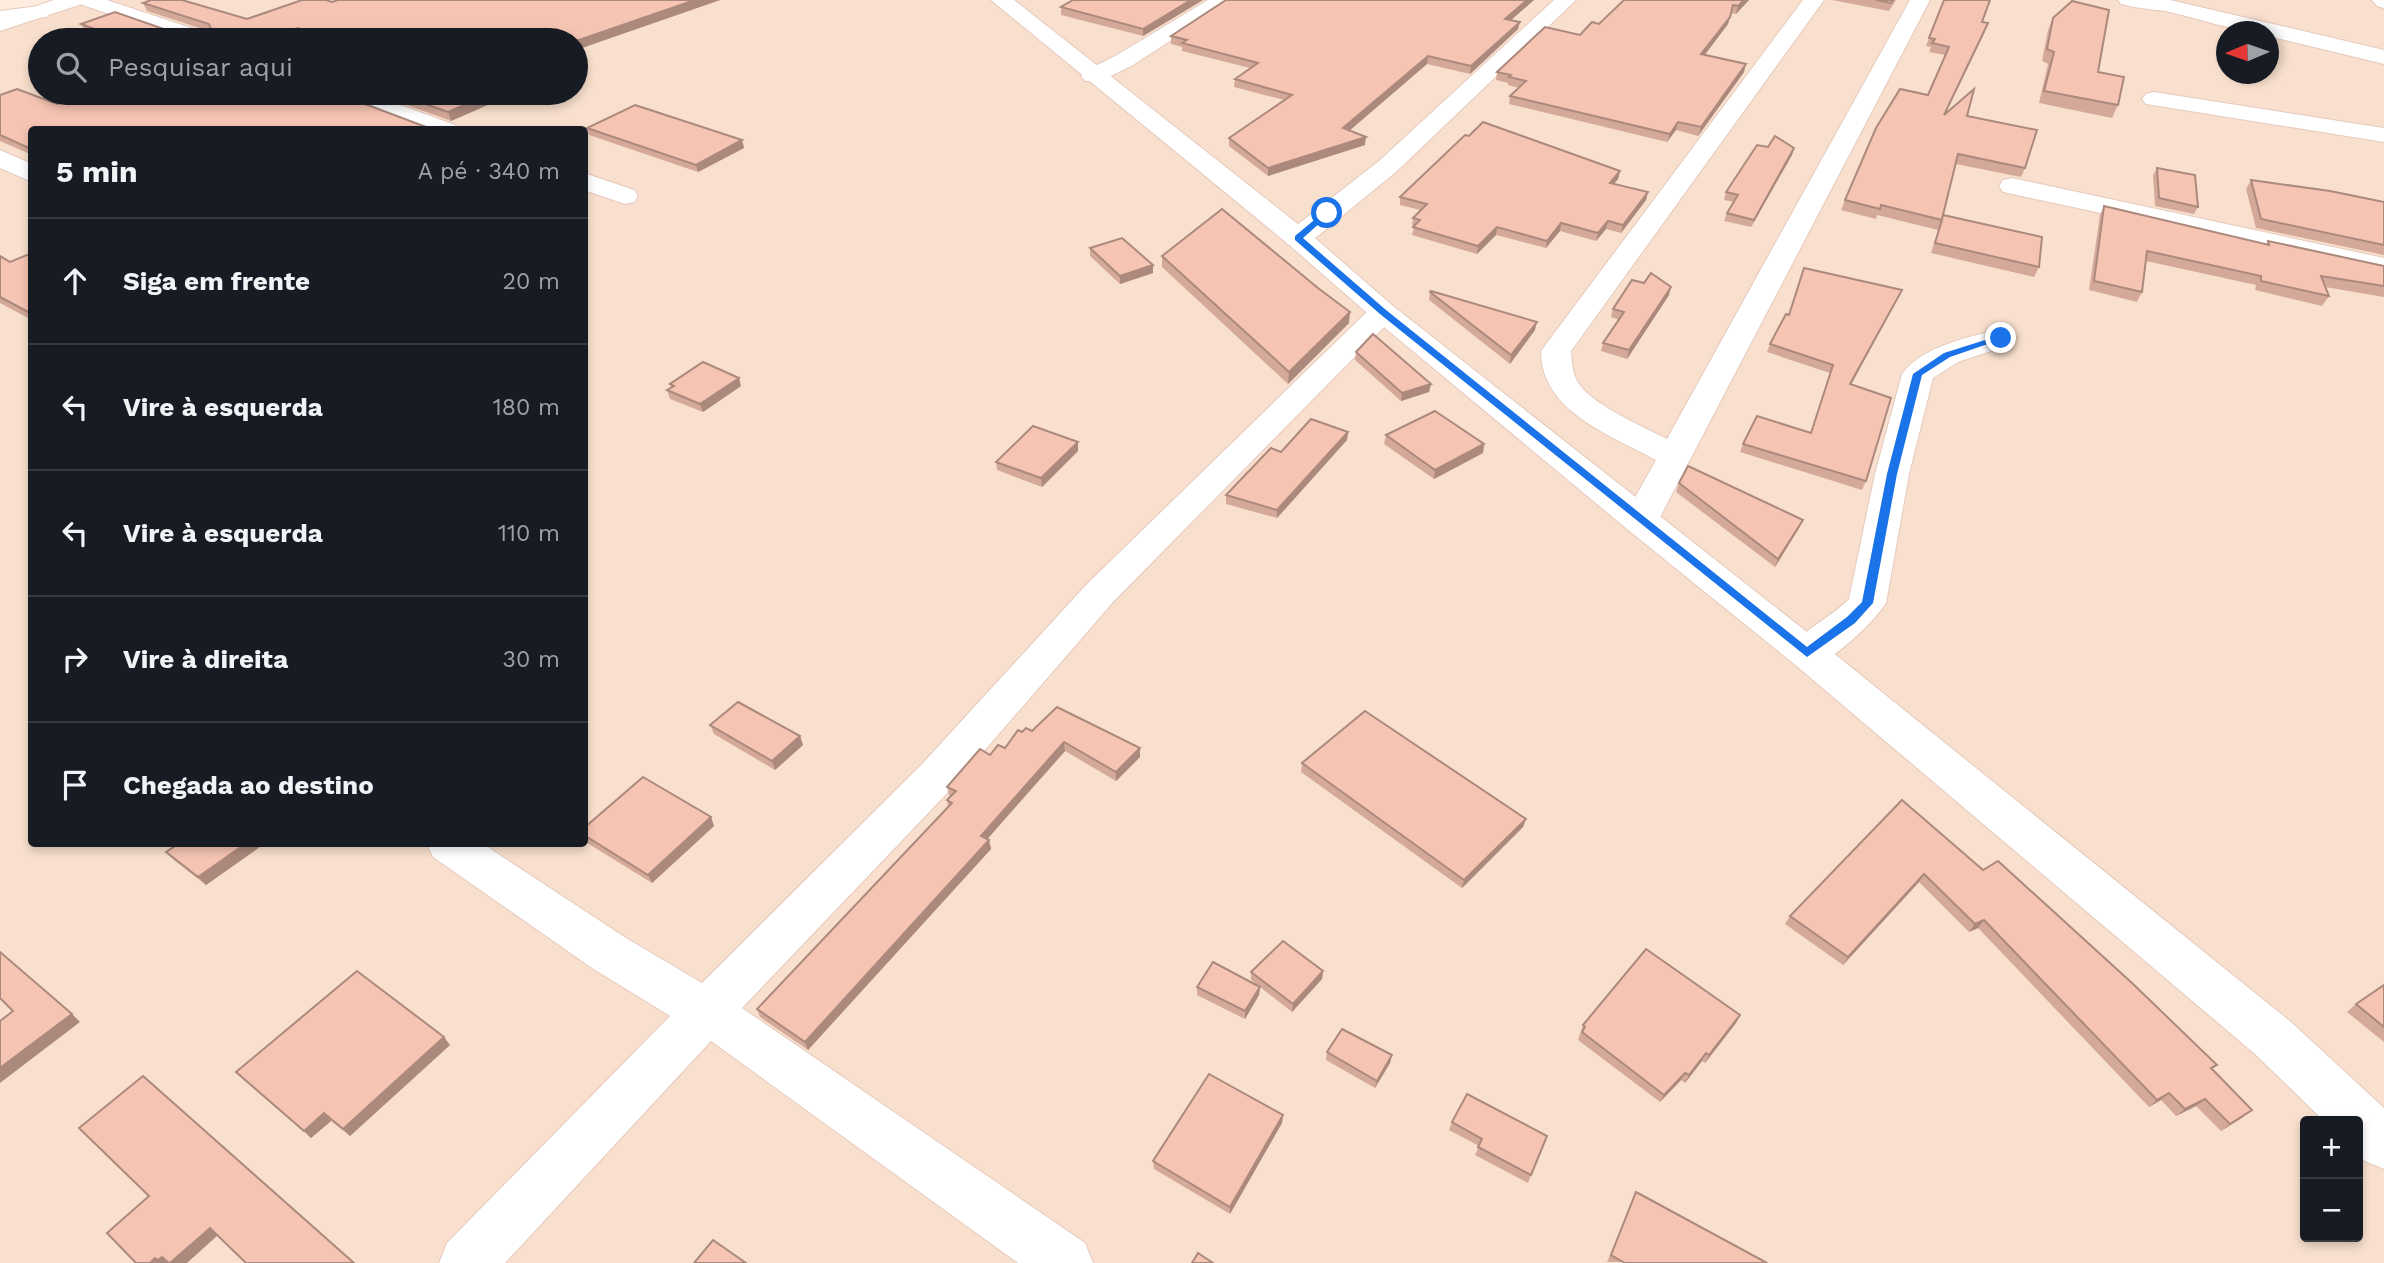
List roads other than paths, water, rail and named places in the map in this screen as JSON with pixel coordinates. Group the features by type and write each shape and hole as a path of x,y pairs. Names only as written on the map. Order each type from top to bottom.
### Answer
{"street":[{"path":"0,25 75,0"},
{"path":"87,0 169,28"},
{"path":"1001,0 1298,238 1383,312 1640,521 1807,653 2273,1038 2384,1143"},
{"path":"1093,76 1125,60 1223,0"},
{"path":"1298,238 1388,166 1566,0"},
{"path":"1673,456 1599,414 1567,391 1556,368 1556,351 1814,0"},
{"path":"1640,521 1920,0"},
{"path":"2128,0 2220,10 2384,57"},
{"path":"0,17 39,12"},
{"path":"2356,51 2384,50"},
{"path":"2154,99 2384,135"},
{"path":"378,105 435,126"},
{"path":"0,158 28,172"},
{"path":"588,182 625,196"},
{"path":"2012,186 2384,266"},
{"path":"467,1263 706,1012 938,775 1100,593 1383,312"},
{"path":"1807,653 1851,620 1867,603 1892,474 1918,374 1947,355 2001,338"},
{"path":"453,847 619,960 734,1029 1065,1263"}]}
